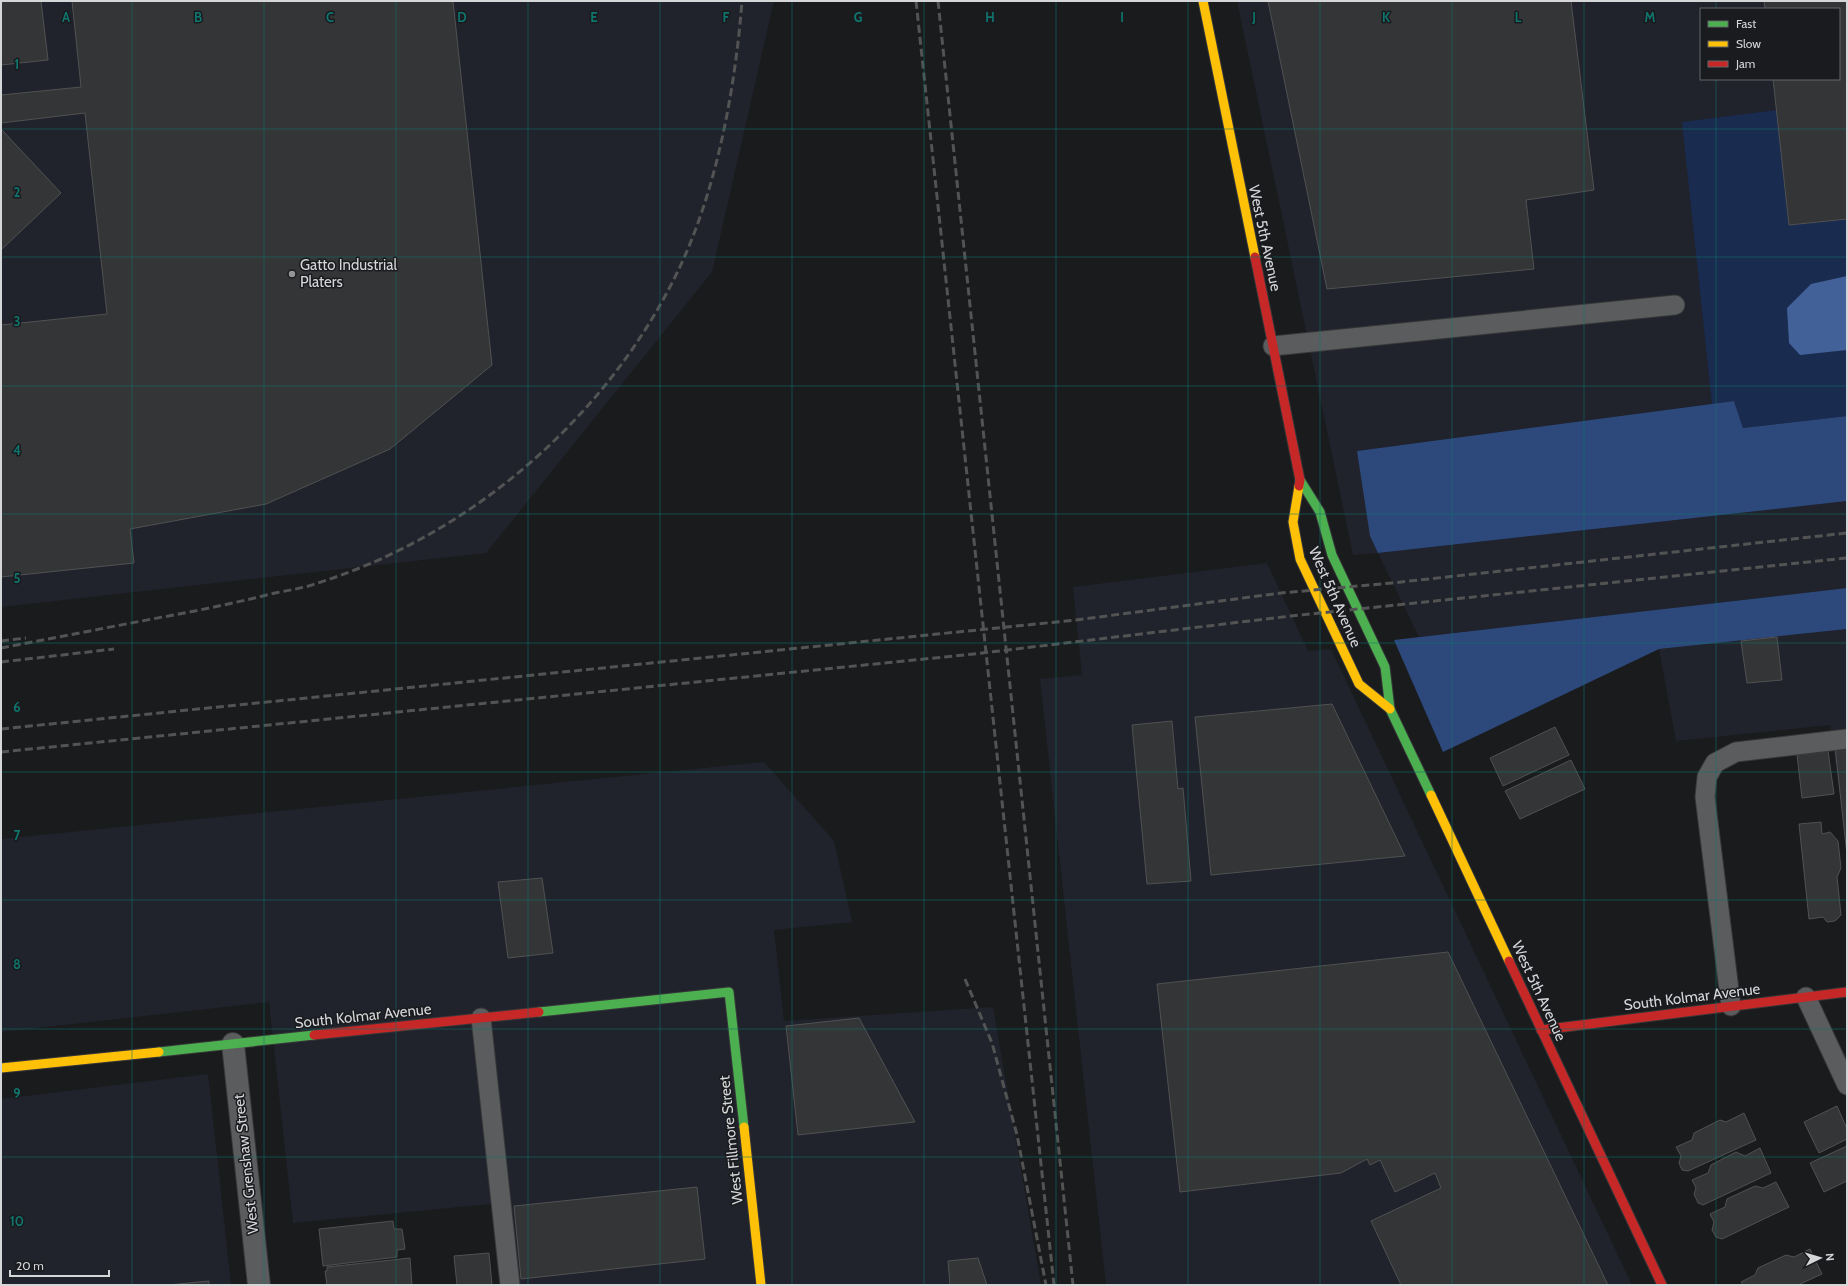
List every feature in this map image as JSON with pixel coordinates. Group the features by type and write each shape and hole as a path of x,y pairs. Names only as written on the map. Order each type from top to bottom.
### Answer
{"street":[{"name":"West 5th Avenue","path":"1202,1 1300,480 1320,512 1332,555 1385,667 1390,710 1662,1285"},
{"name":"West 5th Avenue","path":"1300,480 1293,522 1300,559 1359,684 1390,710"},
{"name":"South Kolmar Avenue","path":"1,1068 729,992"},
{"name":"West Fillmore Street","path":"729,992 761,1285"},
{"name":"South Kolmar Avenue","path":"1541,1030 1847,992"},
{"name":"West Grenshaw Street","path":"232,1044 259,1285"}],"lane":[{"path":"1273,346 1676,305"},
{"path":"1731,1006 1705,797 1707,777 1715,763 1736,752 1847,739"},
{"path":"1806,997 1847,1085"},
{"path":"481,1018 510,1285"}],"shaded area":[{"path":"1,1 774,1 712,272 486,553 1,607"},
{"path":"1237,1 1847,1 1847,416 1733,401 1357,451 1378,553 1353,555"},
{"path":"1777,110 1789,225 1847,219 1847,416 1743,428 1734,401 1712,404 1682,122"},
{"path":"1847,276 1847,350 1800,355 1789,343 1787,308 1811,284"},
{"path":"1734,401 1743,428 1847,416 1847,501 1378,553 1370,536 1357,451"},
{"path":"1847,501 1847,588 1419,637 1378,553"},
{"path":"1267,563 1308,651 1331,649 1632,1285 1106,1285 1040,679 1082,675 1073,587"},
{"path":"1847,588 1847,629 1659,649 1443,752 1394,640"},
{"path":"1847,629 1847,847 1830,725 1676,741 1659,649"},
{"path":"764,762 834,841 852,922 774,930 784,1021 993,1007 1041,1285 510,1285 501,1203 293,1223 269,1002 1,1032 1,839"},
{"path":"208,1074 231,1285 1,1285 1,1099"}],"building":[{"path":"1,1 41,1 48,60 1,65"},
{"name":"Gatto Industrial Platers","path":"72,1 453,1 492,365 390,449 266,504 130,529 134,563 1,577 1,325 107,314 85,113 1,123 1,95 81,87"},
{"path":"1268,1 1571,1 1594,190 1526,200 1534,269 1327,289"},
{"path":"1764,1 1847,1 1847,219 1789,225 1773,80 1840,80 1840,8 1765,8"},
{"path":"1,129 61,193 1,250"},
{"path":"1777,637 1782,680 1747,683 1741,641"},
{"path":"1332,704 1405,856 1211,875 1195,717"},
{"path":"1172,721 1178,789 1183,788 1191,881 1147,884 1132,725"},
{"path":"1555,727 1569,755 1503,786 1490,758"},
{"path":"1847,746 1847,855 1835,747"},
{"path":"1828,751 1834,794 1802,798 1797,755"},
{"path":"1571,760 1585,789 1520,819 1505,791"},
{"path":"1821,822 1822,834 1830,832 1838,841 1841,868 1837,877 1841,915 1835,921 1827,922 1823,917 1809,919 1799,824"},
{"path":"542,878 553,953 508,958 498,882"},
{"path":"1448,952 1608,1285 1401,1285 1371,1221 1441,1188 1435,1173 1395,1192 1380,1160 1370,1165 1367,1159 1341,1173 1180,1192 1157,984"},
{"path":"859,1018 915,1122 798,1135 786,1026"},
{"path":"1837,1106 1847,1129 1847,1139 1819,1153 1804,1122"},
{"path":"1744,1113 1756,1140 1688,1171 1682,1170 1679,1163 1681,1156 1676,1147 1692,1140 1694,1133 1720,1120 1726,1122"},
{"path":"1847,1146 1847,1181 1824,1192 1810,1163"},
{"path":"1760,1148 1771,1173 1703,1205 1698,1203 1694,1194 1696,1188 1692,1180 1708,1173 1711,1165 1736,1152 1745,1156"},
{"path":"1776,1182 1789,1207 1722,1239 1716,1237 1712,1230 1714,1222 1710,1214 1725,1207 1727,1199 1755,1186 1763,1188"},
{"path":"697,1187 705,1259 521,1279 514,1206"},
{"path":"393,1221 394,1229 402,1229 405,1249 397,1250 397,1257 323,1266 319,1229"},
{"path":"1810,1249 1822,1274 1798,1285 1743,1285 1741,1282 1755,1275 1758,1268 1786,1255 1794,1257"},
{"path":"489,1253 492,1285 457,1285 454,1256"},
{"path":"410,1258 412,1285 327,1285 325,1271 327,1271 327,1267"},
{"path":"978,1258 987,1285 950,1285 948,1261"},
{"path":"209,1281 209,1285 168,1285"}],"railway":[{"path":"1,648 239,602 318,583 374,562 428,535 479,503 527,466 571,424 611,378 646,329 675,277 702,212 721,142 729,106 739,35 742,1"},
{"path":"916,1 1054,1285"},
{"path":"938,1 1073,1285"},
{"path":"1,729 1076,620 1281,593 1392,583 1847,533"},
{"path":"1,752 974,654 1291,616 1847,558"},
{"path":"1,641 26,638"},
{"path":"1,662 114,649"},
{"path":"965,979 992,1043 1017,1135 1046,1285"}],"traffic: fast":[{"path":"1300,480 1320,512 1332,555 1385,667 1390,709 1431,795"},
{"path":"539,1012 729,992 744,1127"},
{"path":"159,1052 314,1035"}],"traffic: slow":[{"path":"1203,1 1255,257"},
{"path":"1299,486 1293,522 1300,559 1359,684 1390,709"},
{"path":"1431,795 1509,961"},
{"path":"1,1068 159,1052"},
{"path":"744,1127 761,1285"}],"traffic: jam":[{"path":"1255,257 1300,480 1299,486"},
{"path":"1509,961 1662,1285"},
{"path":"1541,1030 1847,992"},
{"path":"314,1035 539,1012"}],"place":[{"name":"Gatto Industrial Platers","path":"292,274"}]}
